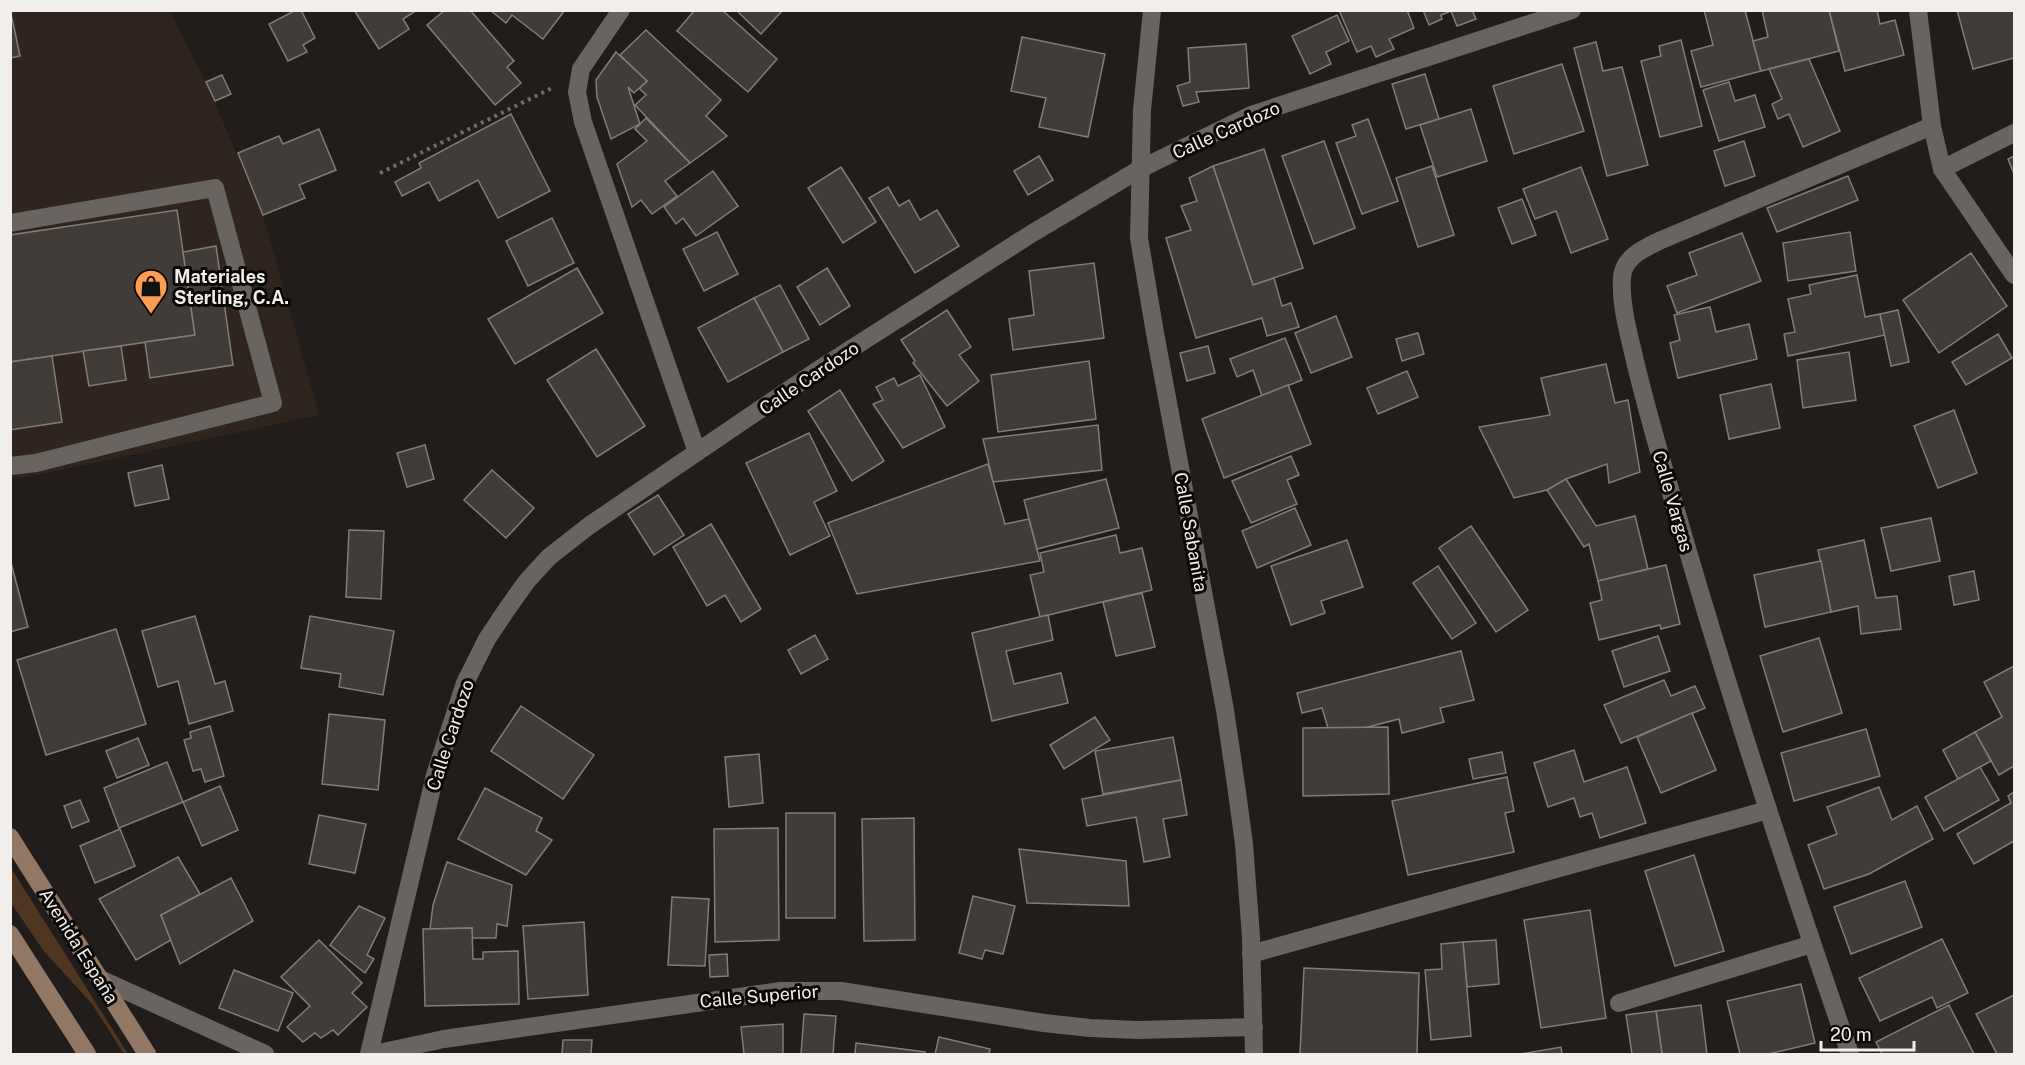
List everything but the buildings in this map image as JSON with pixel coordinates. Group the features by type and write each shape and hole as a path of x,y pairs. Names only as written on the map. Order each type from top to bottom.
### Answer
{"main road":[{"name":"Avenida España","path":"10,837 147,1054"},
{"path":"10,934 87,1054"}],"street":[{"path":"621,10 581,69 577,92 583,122 697,452"},
{"name":"Calle Sabanita","path":"1152,10 1142,110 1139,238 1165,390 1226,710 1244,844 1254,1054"},
{"name":"Calle Cardozo","path":"369,1054 444,743 465,683 487,639 527,581 549,557 590,525 818,370 1031,234 1140,170 1251,115 1572,10"},
{"path":"1918,10 1932,126 1942,169 2014,275"},
{"name":"Calle Vargas","path":"1850,1054 1768,810 1697,584 1646,407 1629,334 1622,275 1631,258 1659,241 1932,126"},
{"path":"1942,169 2014,132"},
{"path":"10,223 215,188 273,403 36,463 10,466"},
{"path":"1251,954 1768,810"},
{"path":"1619,1003 1812,944"},
{"path":"100,979 264,1054"},
{"name":"Calle Superior","path":"374,1054 467,1035 781,991 841,991 1044,1023 1090,1028 1138,1030 1254,1027"}],"path":[{"path":"380,173 533,96 556,87 579,83"}],"shaded area":[{"name":"Materiales Sterling, C.A.","path":"10,11 170,11 206,82 263,215 319,415 28,477 11,478"},
{"path":"11,868 128,1054 124,1054 92,1004 43,950 11,903"}],"place":[{"name":"Materiales Sterling, C.A.","path":"151,315"}]}
